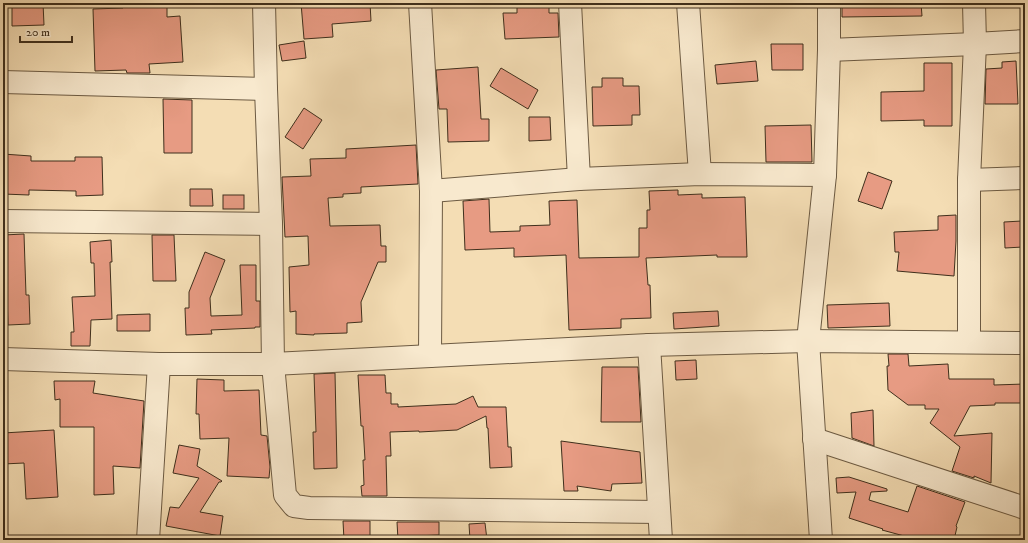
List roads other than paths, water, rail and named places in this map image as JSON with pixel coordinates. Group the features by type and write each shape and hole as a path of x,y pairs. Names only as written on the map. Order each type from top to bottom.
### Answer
{"street":[{"path":"264,3 271,224 273,364 286,495 294,506 309,508 659,512"},
{"path":"420,3 431,192 430,356"},
{"path":"688,3 700,174"},
{"path":"821,540 808,342 825,175 830,50 830,3"},
{"path":"969,342 969,180 975,44 974,3"},
{"path":"574,6 579,179"},
{"path":"830,50 1025,41"},
{"path":"3,82 266,89"},
{"path":"431,192 579,179 700,174 825,175"},
{"path":"969,180 1025,178"},
{"path":"3,221 271,224"},
{"path":"3,359 159,364 273,364 649,345 808,342 1025,343"},
{"path":"649,345 661,540"},
{"path":"148,540 159,364"},
{"path":"814,439 1025,508"}]}
